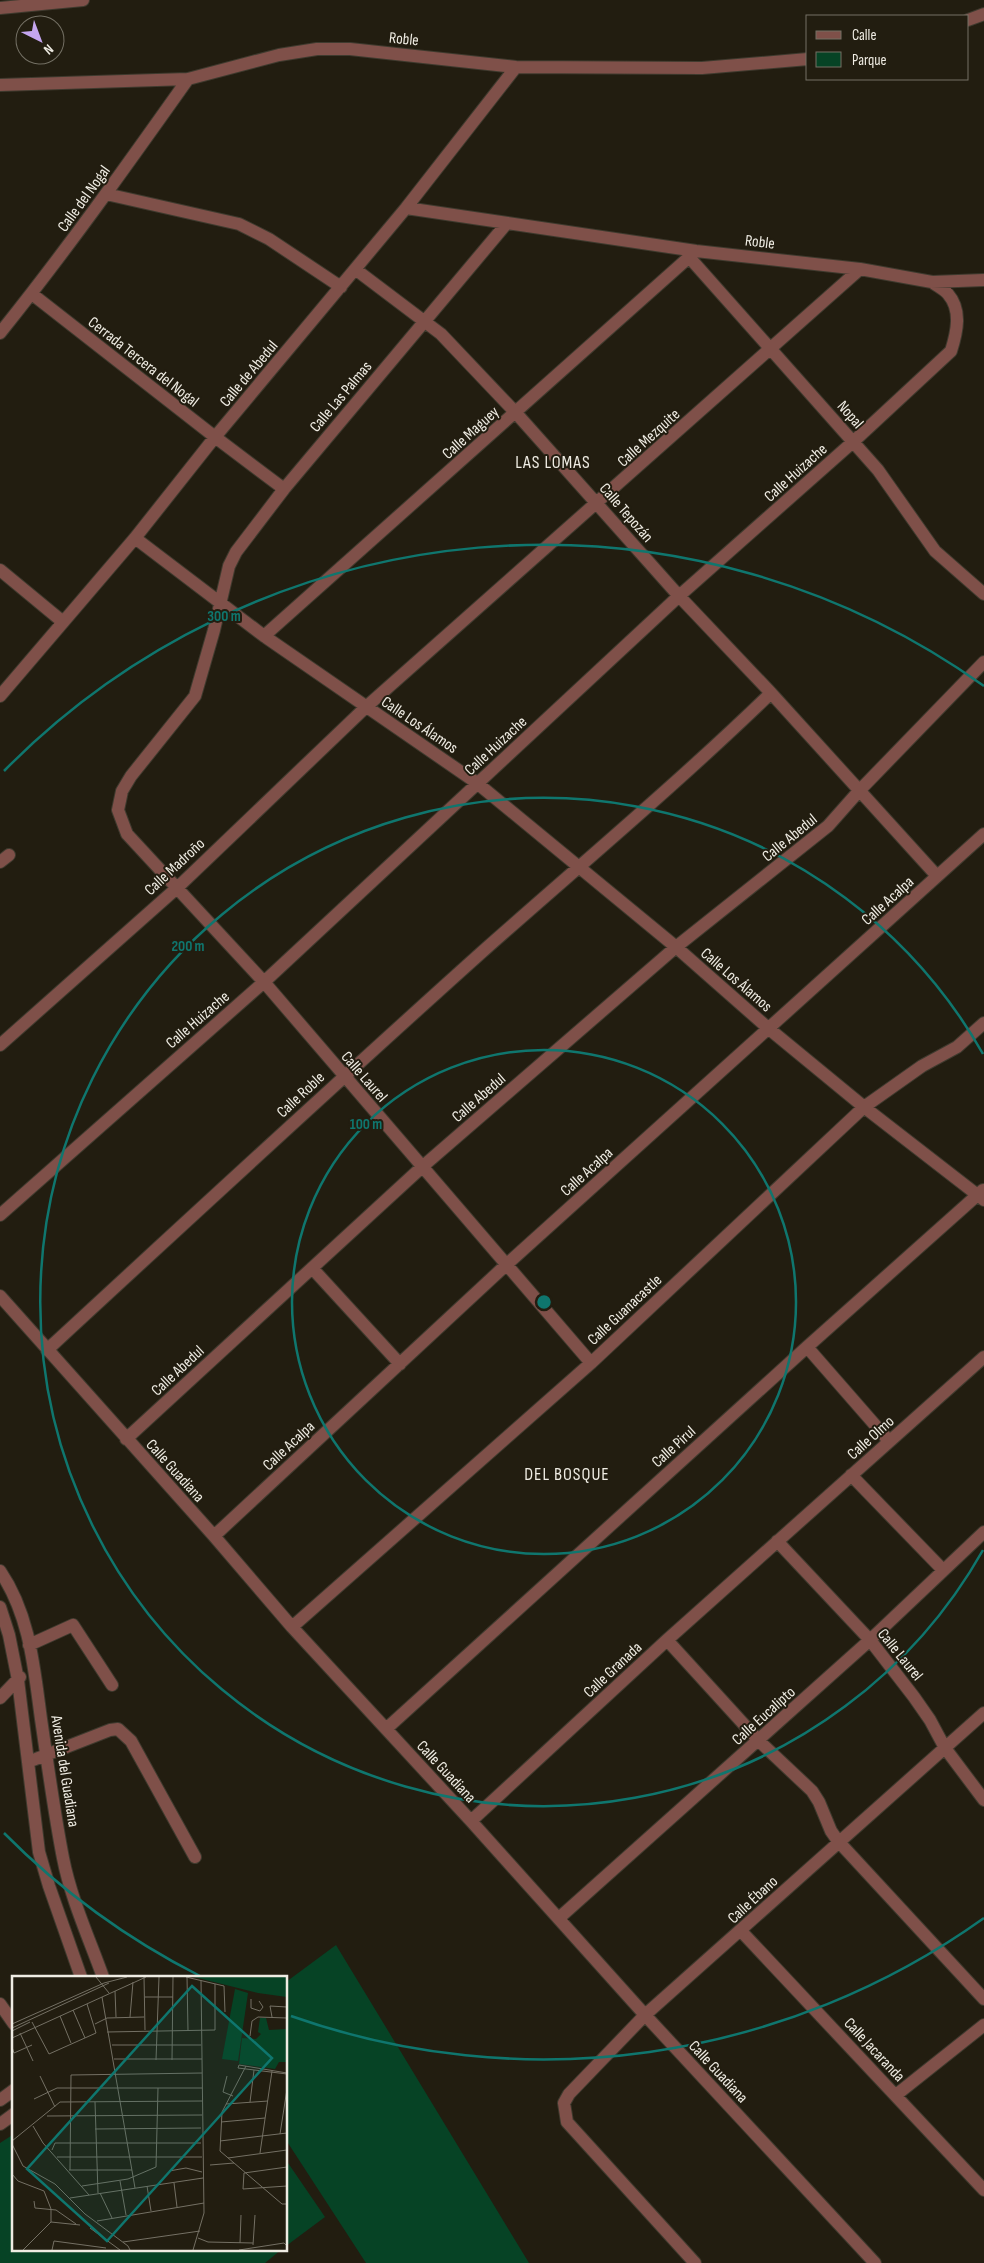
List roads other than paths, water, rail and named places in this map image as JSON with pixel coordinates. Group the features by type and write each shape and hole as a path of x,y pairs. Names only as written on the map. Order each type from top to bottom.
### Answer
{"street":[{"path":"0,8 24,3 83,0"},
{"path":"969,20 984,14"},
{"name":"Roble","path":"0,85 188,79 279,55 317,49 350,49 516,67 702,68 806,59"},
{"name":"Calle de Abedul","path":"0,696 135,538 215,438 406,208 516,67"},
{"name":"Calle del Nogal","path":"0,333 32,294 188,79"},
{"path":"106,194 239,224 269,239 340,287"},
{"name":"Roble","path":"406,208 693,254 860,269 932,282 984,280"},
{"name":"Calle Las Palmas","path":"220,601 228,566 236,552 284,489 506,223"},
{"name":"Nopal","path":"693,254 899,497 935,551 984,594"},
{"name":"Calle Maguey","path":"264,636 693,254"},
{"name":"Calle Tepozán","path":"355,269 441,334 516,413 679,596 771,693 937,876"},
{"name":"Calle Mezquite","path":"366,707 860,269"},
{"name":"Calle Huizache","path":"0,1215 264,982 679,596 854,442 951,351 957,331 957,310 948,294 932,282"},
{"name":"Cerrada Tercera del Nogal","path":"32,294 215,438 284,489"},
{"name":"Calle Los Álamos","path":"135,538 264,636 477,783 676,947 768,1028 864,1107 982,1195"},
{"path":"0,570 63,622"},
{"name":"Calle Laurel","path":"220,601 195,696 131,776 122,791 118,810 127,834 264,982 591,1363"},
{"name":"Calle Abedul","path":"126,1439 422,1167 676,947 816,837 846,808 859,791 984,662"},
{"name":"Calle Roble","path":"48,1350 344,1076 578,866 711,751 771,693"},
{"name":"Calle Madroño","path":"0,1045 178,887 366,707"},
{"name":"Calle Acalpa","path":"214,1536 506,1265 984,834"},
{"name":"Calle Guanacastle","path":"292,1628 591,1363 864,1107 922,1066 957,1047 984,1024"},
{"name":"Calle Pirul","path":"386,1729 807,1347 982,1195"},
{"path":"312,1268 400,1364"},
{"name":"Calle Guadiana","path":"0,1296 214,1536 292,1628 471,1821 645,2015 875,2263"},
{"path":"807,1347 889,1441"},
{"name":"Calle Olmo","path":"777,1541 984,1357"},
{"path":"851,1475 943,1570"},
{"name":"Calle Eucalipto","path":"559,1918 870,1640 984,1532"},
{"name":"Calle Laurel","path":"777,1541 870,1640 914,1697 930,1720 945,1748 984,1800"},
{"name":"Calle Granada","path":"471,1821 777,1541"},
{"name":"Avenida del Guadiana","path":"0,1571 12,1588 21,1610 33,1664 46,1756 64,1860 79,1910 103,1976"},
{"path":"0,1607 9,1635 18,1680 39,1852 81,1976"},
{"path":"29,1645 73,1625 112,1684"},
{"path":"667,1640 759,1740 812,1791 819,1802 831,1831 838,1841 984,1999"},
{"path":"0,1698 33,1664"},
{"name":"Calle Ébano","path":"695,2263 567,2122 564,2103 569,2094 645,2015 742,1931 838,1841 984,1713"},
{"path":"28,1762 110,1730 118,1729 132,1740 194,1857"},
{"name":"Calle Jacaranda","path":"742,1931 984,2190"},
{"path":"0,2004 12,2021"},
{"path":"896,2095 984,2025"},
{"path":"0,2100 12,2091"},
{"path":"0,2124 12,2115"}],"district":[{"name":"LAS LOMAS","path":"553,462"},
{"name":"DEL BOSQUE","path":"567,1474"}]}
